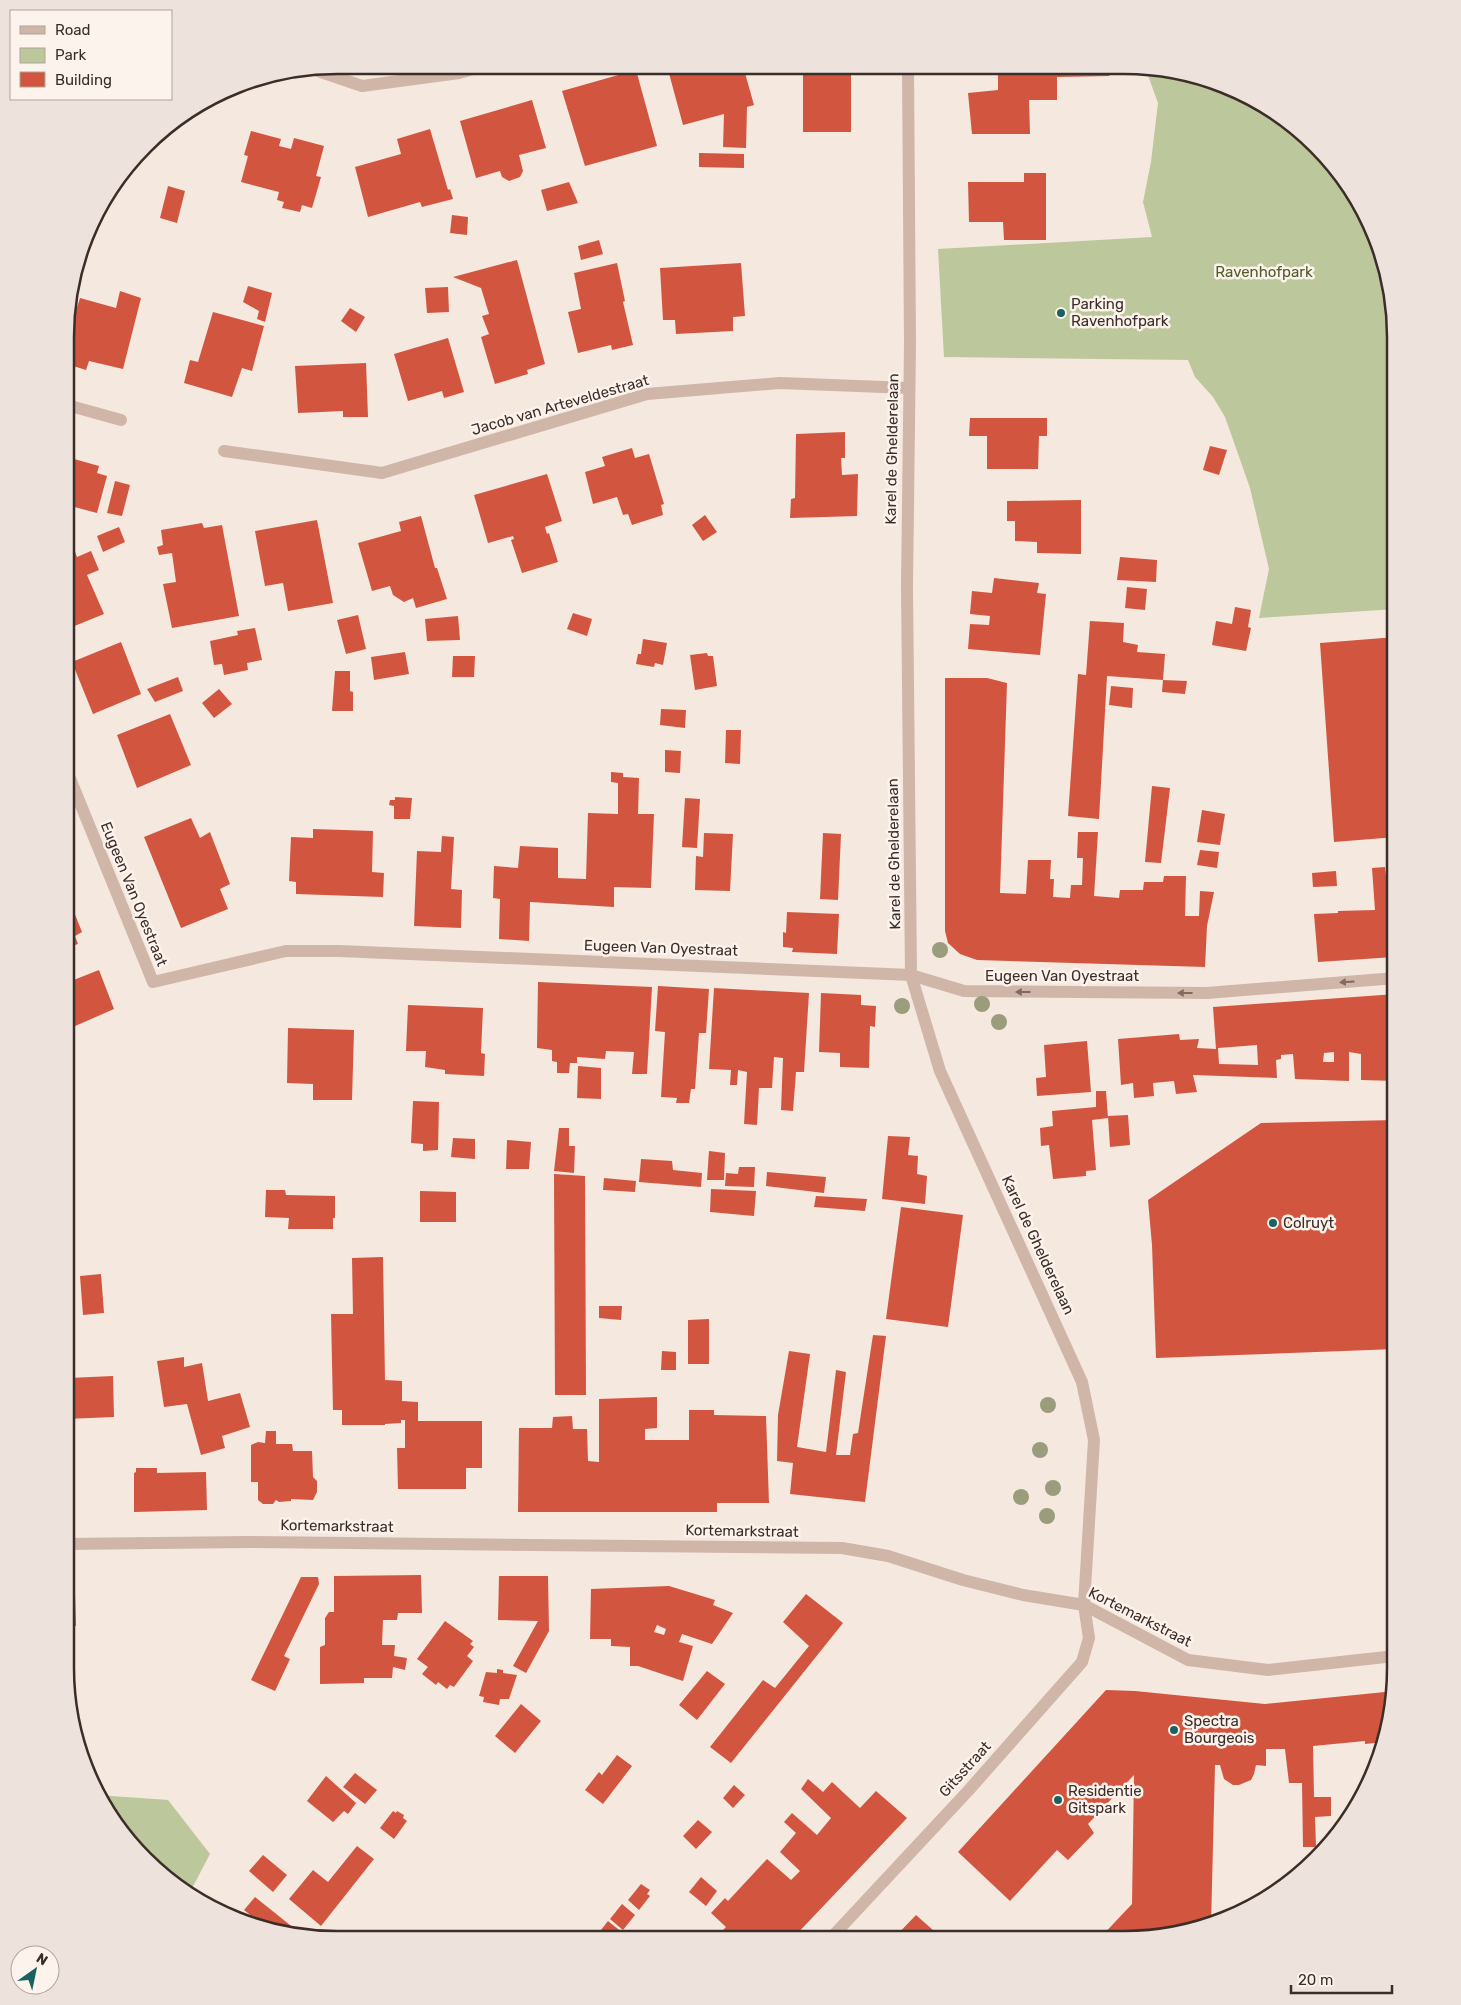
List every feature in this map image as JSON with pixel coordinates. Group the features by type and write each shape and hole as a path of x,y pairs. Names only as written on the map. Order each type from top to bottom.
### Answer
{"street":[{"path":"327,74 362,86 452,74"},
{"name":"Karel de Ghelderelaan","path":"908,74 909,388 907,587 911,975 940,1071 1082,1382 1094,1440 1084,1605"},
{"name":"Jacob van Arteveldestraat","path":"224,451 382,473 647,394 780,384 909,388"},
{"path":"74,406 121,420"},
{"name":"Eugeen Van Oyestraat","path":"74,790 153,982 286,951 339,950 911,975 964,991 1207,993 1387,979"},
{"name":"Kortemarkstraat","path":"74,1544 258,1542 842,1548 888,1556 963,1580 1023,1595 1084,1605 1188,1660 1268,1670 1387,1657"},
{"name":"Gitsstraat","path":"837,1931 968,1791 1082,1662 1089,1638 1084,1605"}],"green space":[{"name":"Ravenhofpark","path":"1148,75 1176,79 1209,88 1256,109 1298,139 1322,163 1343,191 1360,220 1378,268 1387,319 1387,610 1259,618 1269,569 1250,488 1225,417 1213,397 1195,377 1188,360 944,357 938,249 1152,237 1143,202 1151,162 1158,103"},
{"path":"107,1796 168,1800 210,1854 192,1888 163,1866 139,1842"}],"building":[{"path":"622,74 637,74 657,146 585,166 562,91"},
{"path":"669,74 745,74 754,105 747,107 746,148 723,147 724,114 683,125"},
{"path":"803,74 851,74 851,132 803,132"},
{"path":"998,74 1108,74 1110,76 1057,77 1057,100 1029,100 1030,134 972,134 968,93 998,90"},
{"path":"532,100 546,148 519,155 523,171 520,177 509,181 502,177 500,171 476,178 460,121"},
{"path":"430,129 448,190 450,189 453,199 422,207 420,202 368,217 355,167 401,154 397,139"},
{"path":"251,131 281,139 279,146 291,149 294,138 324,146 316,176 321,177 312,208 302,205 300,212 282,208 284,202 277,200 279,192 241,182 248,156 244,155"},
{"path":"699,153 744,154 744,168 699,167"},
{"path":"1024,173 1046,173 1046,240 1004,240 1003,222 969,222 968,182 1024,182"},
{"path":"569,182 578,203 547,211 541,190"},
{"path":"168,186 185,191 177,223 160,218"},
{"path":"452,215 468,217 467,235 450,233"},
{"path":"599,240 603,254 581,260 578,246"},
{"path":"517,260 545,364 527,370 528,374 495,384 481,337 489,334 482,316 489,314 481,288 453,277"},
{"path":"617,263 625,301 623,302 633,345 612,350 611,345 578,353 568,312 581,309 574,273"},
{"path":"741,263 745,316 733,317 733,331 676,334 675,320 663,320 660,268"},
{"path":"248,286 272,293 265,322 257,319 259,311 243,302"},
{"path":"448,287 449,312 427,313 425,288"},
{"path":"120,291 141,298 123,369 89,361 86,370 74,366 74,319 80,298 116,308"},
{"path":"350,308 365,317 356,332 341,321"},
{"path":"213,312 264,326 252,371 242,368 232,397 184,383 190,360 198,362"},
{"path":"448,338 464,392 444,398 442,391 408,401 394,354"},
{"path":"366,363 368,417 343,417 343,411 298,413 295,366"},
{"path":"970,418 1047,418 1047,436 1039,436 1038,469 987,469 987,436 969,436"},
{"path":"845,432 845,458 841,458 842,475 858,474 857,516 790,518 791,499 795,498 796,434"},
{"path":"1210,446 1227,450 1219,475 1203,470"},
{"path":"632,448 635,458 649,454 664,504 661,505 663,515 632,525 628,514 623,515 617,497 593,504 585,472 605,466 602,457"},
{"path":"74,459 99,466 97,473 107,476 97,513 74,507"},
{"path":"547,474 562,521 545,527 547,534 549,533 558,562 522,573 511,540 514,539 513,536 488,543 474,495"},
{"path":"115,481 130,485 122,516 107,513"},
{"path":"1081,500 1081,554 1037,553 1037,542 1015,541 1015,521 1007,521 1007,501"},
{"path":"705,515 717,532 703,541 692,525"},
{"path":"421,516 435,568 437,568 447,599 416,608 413,598 404,602 393,595 390,586 372,591 358,543 401,531 399,522"},
{"path":"317,520 333,603 288,611 283,583 265,586 255,531"},
{"path":"202,523 204,528 222,525 239,616 172,628 163,584 176,582 172,553 159,555 157,547 163,545 161,530"},
{"path":"119,527 125,542 103,552 97,536"},
{"path":"74,549 77,557 91,551 99,570 87,575 104,614 74,626"},
{"path":"1120,557 1157,560 1156,582 1117,580"},
{"path":"994,578 1039,583 1037,593 1046,594 1040,655 968,649 970,624 989,625 990,616 970,614 972,591 992,593"},
{"path":"1127,587 1147,589 1145,610 1125,608"},
{"path":"1235,607 1251,610 1248,627 1251,628 1246,651 1212,645 1216,621 1232,624"},
{"path":"573,613 592,619 587,636 567,629"},
{"path":"358,615 366,649 346,654 337,620"},
{"path":"458,616 460,640 427,641 425,619"},
{"path":"1090,621 1124,623 1123,642 1138,645 1137,652 1165,654 1163,680 1107,676 1099,819 1068,816 1078,674 1086,675"},
{"path":"255,628 262,660 247,663 248,670 224,675 222,664 214,665 210,641 238,635 237,631"},
{"path":"1387,638 1387,838 1334,842 1320,643"},
{"path":"643,639 667,643 663,665 655,663 654,667 636,664 638,654 641,654"},
{"path":"121,642 141,694 93,714 74,667 74,661"},
{"path":"405,652 409,674 374,680 371,657"},
{"path":"707,653 708,656 713,656 717,686 695,690 690,655"},
{"path":"453,656 475,656 474,677 452,677"},
{"path":"335,671 350,671 353,711 332,711"},
{"path":"178,677 183,691 155,702 147,689"},
{"path":"945,678 987,678 1007,683 1000,893 1026,894 1028,860 1051,860 1050,879 1054,879 1053,897 1070,898 1071,885 1082,885 1083,858 1077,858 1078,832 1098,832 1094,896 1119,898 1120,890 1143,890 1144,882 1163,882 1164,876 1186,876 1185,916 1199,916 1200,891 1214,892 1207,926 1205,967 977,960 960,954 948,943 945,931"},
{"path":"1163,680 1187,681 1185,694 1162,692"},
{"path":"1111,686 1133,688 1132,708 1109,705"},
{"path":"219,689 232,704 214,718 202,703"},
{"path":"661,709 686,710 685,728 660,725"},
{"path":"170,714 191,765 137,788 117,735"},
{"path":"726,730 741,730 740,764 725,763"},
{"path":"665,750 681,751 680,773 665,772"},
{"path":"611,772 623,773 623,777 639,778 638,814 654,814 651,888 614,887 614,907 530,902 529,941 499,939 500,899 493,898 494,866 518,868 520,846 558,848 558,878 586,879 588,813 618,814 618,783 611,782"},
{"path":"1152,786 1170,788 1161,863 1145,862"},
{"path":"395,797 412,798 410,819 394,819 394,806 389,805 390,800 395,800"},
{"path":"685,798 700,799 697,848 682,847"},
{"path":"1202,810 1225,814 1220,845 1197,842"},
{"path":"191,818 200,838 210,832 230,884 220,889 228,909 181,928 144,837"},
{"path":"313,829 373,831 372,872 384,873 383,897 296,894 296,882 289,881 291,837 313,838"},
{"path":"704,833 733,834 730,891 695,890 696,856 703,857"},
{"path":"823,833 841,834 838,900 820,899"},
{"path":"442,836 454,837 451,889 462,890 461,928 414,926 417,851 441,852"},
{"path":"1200,850 1219,852 1217,868 1197,865"},
{"path":"1385,867 1387,884 1387,957 1318,962 1314,914 1375,910 1372,868"},
{"path":"1336,871 1337,886 1313,887 1312,873"},
{"path":"74,912 82,932 75,936 78,944 74,945"},
{"path":"787,912 839,914 837,954 792,952 793,948 783,947 783,932 786,933"},
{"path":"99,970 114,1009 74,1026 74,980"},
{"path":"538,982 652,987 647,1074 632,1074 634,1052 606,1051 605,1059 577,1057 577,1063 570,1063 569,1073 557,1073 557,1062 552,1061 552,1050 537,1048"},
{"path":"658,986 709,989 706,1033 699,1033 695,1089 691,1089 689,1103 676,1103 677,1098 661,1097 665,1032 655,1031"},
{"path":"714,988 809,993 804,1072 796,1072 793,1111 781,1110 783,1058 774,1057 772,1088 759,1088 757,1125 744,1124 747,1072 738,1070 737,1085 730,1085 731,1070 709,1069"},
{"path":"821,993 861,995 861,1005 876,1006 875,1027 870,1026 869,1068 840,1067 840,1053 819,1052"},
{"path":"1387,995 1387,1081 1361,1080 1361,1054 1349,1052 1349,1081 1295,1079 1293,1054 1281,1055 1281,1059 1276,1060 1277,1078 1193,1075 1197,1092 1176,1094 1174,1081 1153,1083 1154,1096 1134,1098 1133,1083 1121,1085 1118,1039 1179,1034 1180,1040 1199,1039 1197,1048 1216,1049 1213,1007","holes":["1257,1045 1258,1065 1219,1064 1218,1048","1334,1052 1334,1062 1323,1062 1324,1053"]},
{"path":"408,1005 483,1008 481,1053 485,1054 484,1076 445,1074 445,1070 425,1067 426,1051 406,1051"},
{"path":"288,1028 354,1030 352,1100 313,1100 313,1084 287,1083"},
{"path":"1087,1041 1091,1092 1037,1096 1036,1078 1046,1077 1044,1045"},
{"path":"578,1066 601,1068 601,1099 577,1098"},
{"path":"1096,1091 1106,1091 1108,1118 1092,1120 1096,1170 1086,1171 1086,1176 1053,1179 1049,1145 1041,1146 1040,1128 1053,1126 1052,1111 1096,1107"},
{"path":"413,1101 439,1102 438,1150 423,1151 423,1144 411,1143"},
{"path":"1128,1115 1130,1145 1110,1147 1108,1116"},
{"name":"Colruyt","path":"1387,1120 1387,1349 1156,1358 1152,1245 1148,1200 1261,1123"},
{"path":"559,1128 569,1128 569,1146 575,1146 574,1173 554,1171"},
{"path":"888,1136 910,1137 908,1155 918,1156 917,1174 927,1176 925,1204 882,1199"},
{"path":"453,1138 475,1139 475,1159 451,1157"},
{"path":"507,1140 531,1142 529,1169 506,1169"},
{"path":"709,1151 725,1153 724,1180 707,1180"},
{"path":"641,1159 672,1161 673,1170 702,1173 701,1187 639,1182"},
{"path":"739,1167 755,1167 754,1187 725,1186 726,1173 738,1174"},
{"path":"767,1172 826,1177 824,1193 766,1186"},
{"path":"554,1174 585,1176 586,1395 555,1395"},
{"path":"604,1178 636,1181 635,1192 603,1190"},
{"path":"711,1189 756,1191 754,1216 710,1212"},
{"path":"266,1190 285,1190 286,1195 335,1196 333,1229 288,1229 289,1218 265,1217"},
{"path":"420,1191 456,1192 456,1222 420,1222"},
{"path":"816,1196 867,1199 865,1211 814,1207"},
{"path":"901,1207 963,1215 948,1327 886,1319"},
{"path":"383,1257 385,1380 402,1381 402,1401 418,1402 418,1421 482,1421 482,1468 466,1468 466,1489 398,1489 397,1448 405,1448 405,1420 401,1420 401,1423 385,1425 342,1425 342,1410 333,1410 331,1314 353,1314 352,1258"},
{"path":"101,1274 104,1313 83,1315 80,1276"},
{"path":"599,1306 622,1306 621,1320 599,1318"},
{"path":"709,1319 709,1364 688,1364 688,1320"},
{"path":"873,1335 886,1336 865,1502 790,1494 793,1463 777,1461 778,1415 789,1351 810,1354 797,1447 826,1452 836,1370 846,1372 836,1455 850,1455 853,1434 858,1433"},
{"path":"662,1351 676,1352 676,1370 661,1370"},
{"path":"184,1357 184,1367 202,1363 208,1401 240,1393 250,1427 222,1436 225,1448 201,1455 187,1404 164,1407 157,1361"},
{"path":"113,1376 114,1417 74,1419 74,1378"},
{"path":"657,1397 657,1428 645,1429 645,1440 689,1440 689,1410 714,1410 714,1415 766,1416 769,1503 717,1503 717,1512 518,1512 519,1428 552,1428 553,1417 572,1416 573,1429 587,1429 588,1461 599,1462 599,1399"},
{"path":"266,1431 276,1431 276,1444 292,1444 293,1451 312,1451 313,1477 317,1481 317,1492 313,1500 291,1499 291,1501 279,1502 276,1500 273,1504 263,1504 258,1500 258,1482 251,1482 251,1445 258,1442 265,1443"},
{"path":"136,1468 157,1468 157,1473 206,1472 207,1510 134,1512 134,1473"},
{"path":"421,1575 422,1613 398,1613 397,1620 383,1620 382,1645 395,1645 394,1656 407,1658 405,1670 393,1667 392,1678 364,1678 364,1683 320,1684 320,1647 325,1645 325,1618 329,1612 334,1612 334,1576"},
{"path":"499,1576 548,1576 549,1631 526,1673 513,1666 538,1621 498,1620"},
{"path":"301,1577 318,1577 319,1584 284,1656 290,1659 275,1691 251,1680"},
{"path":"669,1586 715,1600 713,1605 733,1613 712,1644 682,1634 679,1642 693,1646 683,1681 638,1666 630,1666 630,1647 611,1646 611,1639 590,1639 591,1589","holes":["657,1625 666,1629 664,1635 654,1632"]},
{"path":"74,1594 75,1594 76,1626 74,1626"},
{"path":"806,1594 843,1623 731,1763 710,1747 763,1680 775,1688 809,1646 783,1622"},
{"path":"445,1621 473,1641 470,1644 474,1647 467,1656 473,1661 454,1687 450,1685 447,1689 438,1682 436,1685 422,1674 428,1667 417,1659"},
{"path":"497,1669 503,1670 503,1673 517,1675 509,1699 500,1699 499,1705 483,1702 484,1697 479,1696 486,1672 497,1673"},
{"path":"707,1671 725,1684 697,1720 679,1705"},
{"path":"1106,1690 1135,1691 1265,1704 1386,1692 1376,1743 1365,1744 1365,1741 1313,1746 1314,1797 1331,1797 1331,1816 1315,1817 1316,1847 1303,1847 1302,1783 1289,1783 1285,1749 1266,1749 1266,1766 1256,1765 1251,1780 1239,1785 1233,1785 1224,1779 1220,1765 1215,1765 1211,1916 1209,1917 1159,1929 1106,1931 1132,1904 1134,1775 1088,1824 1094,1833 1068,1860 1057,1850 1010,1901 958,1852"},
{"path":"521,1704 541,1721 515,1753 495,1736"},
{"path":"617,1755 632,1766 603,1804 585,1790 599,1772 602,1775"},
{"path":"355,1773 377,1790 365,1804 343,1787"},
{"path":"326,1776 356,1803 348,1814 344,1811 333,1822 307,1801"},
{"path":"808,1779 823,1792 832,1782 860,1808 876,1791 907,1818 800,1931 722,1931 726,1927 711,1913 725,1898 728,1901 767,1859 791,1880 800,1871 780,1852 796,1833 784,1822 792,1813 817,1835 831,1818 801,1789"},
{"path":"734,1785 745,1795 733,1808 723,1798"},
{"path":"393,1811 404,1815 403,1818 407,1821 394,1839 380,1828"},
{"path":"698,1820 712,1832 696,1849 683,1836"},
{"path":"357,1846 374,1859 321,1926 289,1899 313,1870 328,1882"},
{"path":"263,1855 287,1875 273,1892 249,1871"},
{"path":"701,1877 717,1891 706,1906 689,1892"},
{"path":"641,1884 650,1890 647,1894 650,1896 639,1910 628,1900"},
{"path":"255,1897 293,1927 253,1917 244,1910"},
{"path":"622,1904 635,1915 623,1930 610,1919"},
{"path":"916,1915 934,1931 901,1931"},
{"path":"608,1921 620,1931 600,1931"}],"place":[{"name":"Parking Ravenhofpark","path":"1061,313"},
{"name":"Colruyt","path":"1273,1223"},
{"name":"Spectra Bourgeois","path":"1174,1730"},
{"name":"Residentie Gitspark","path":"1058,1800"}]}
